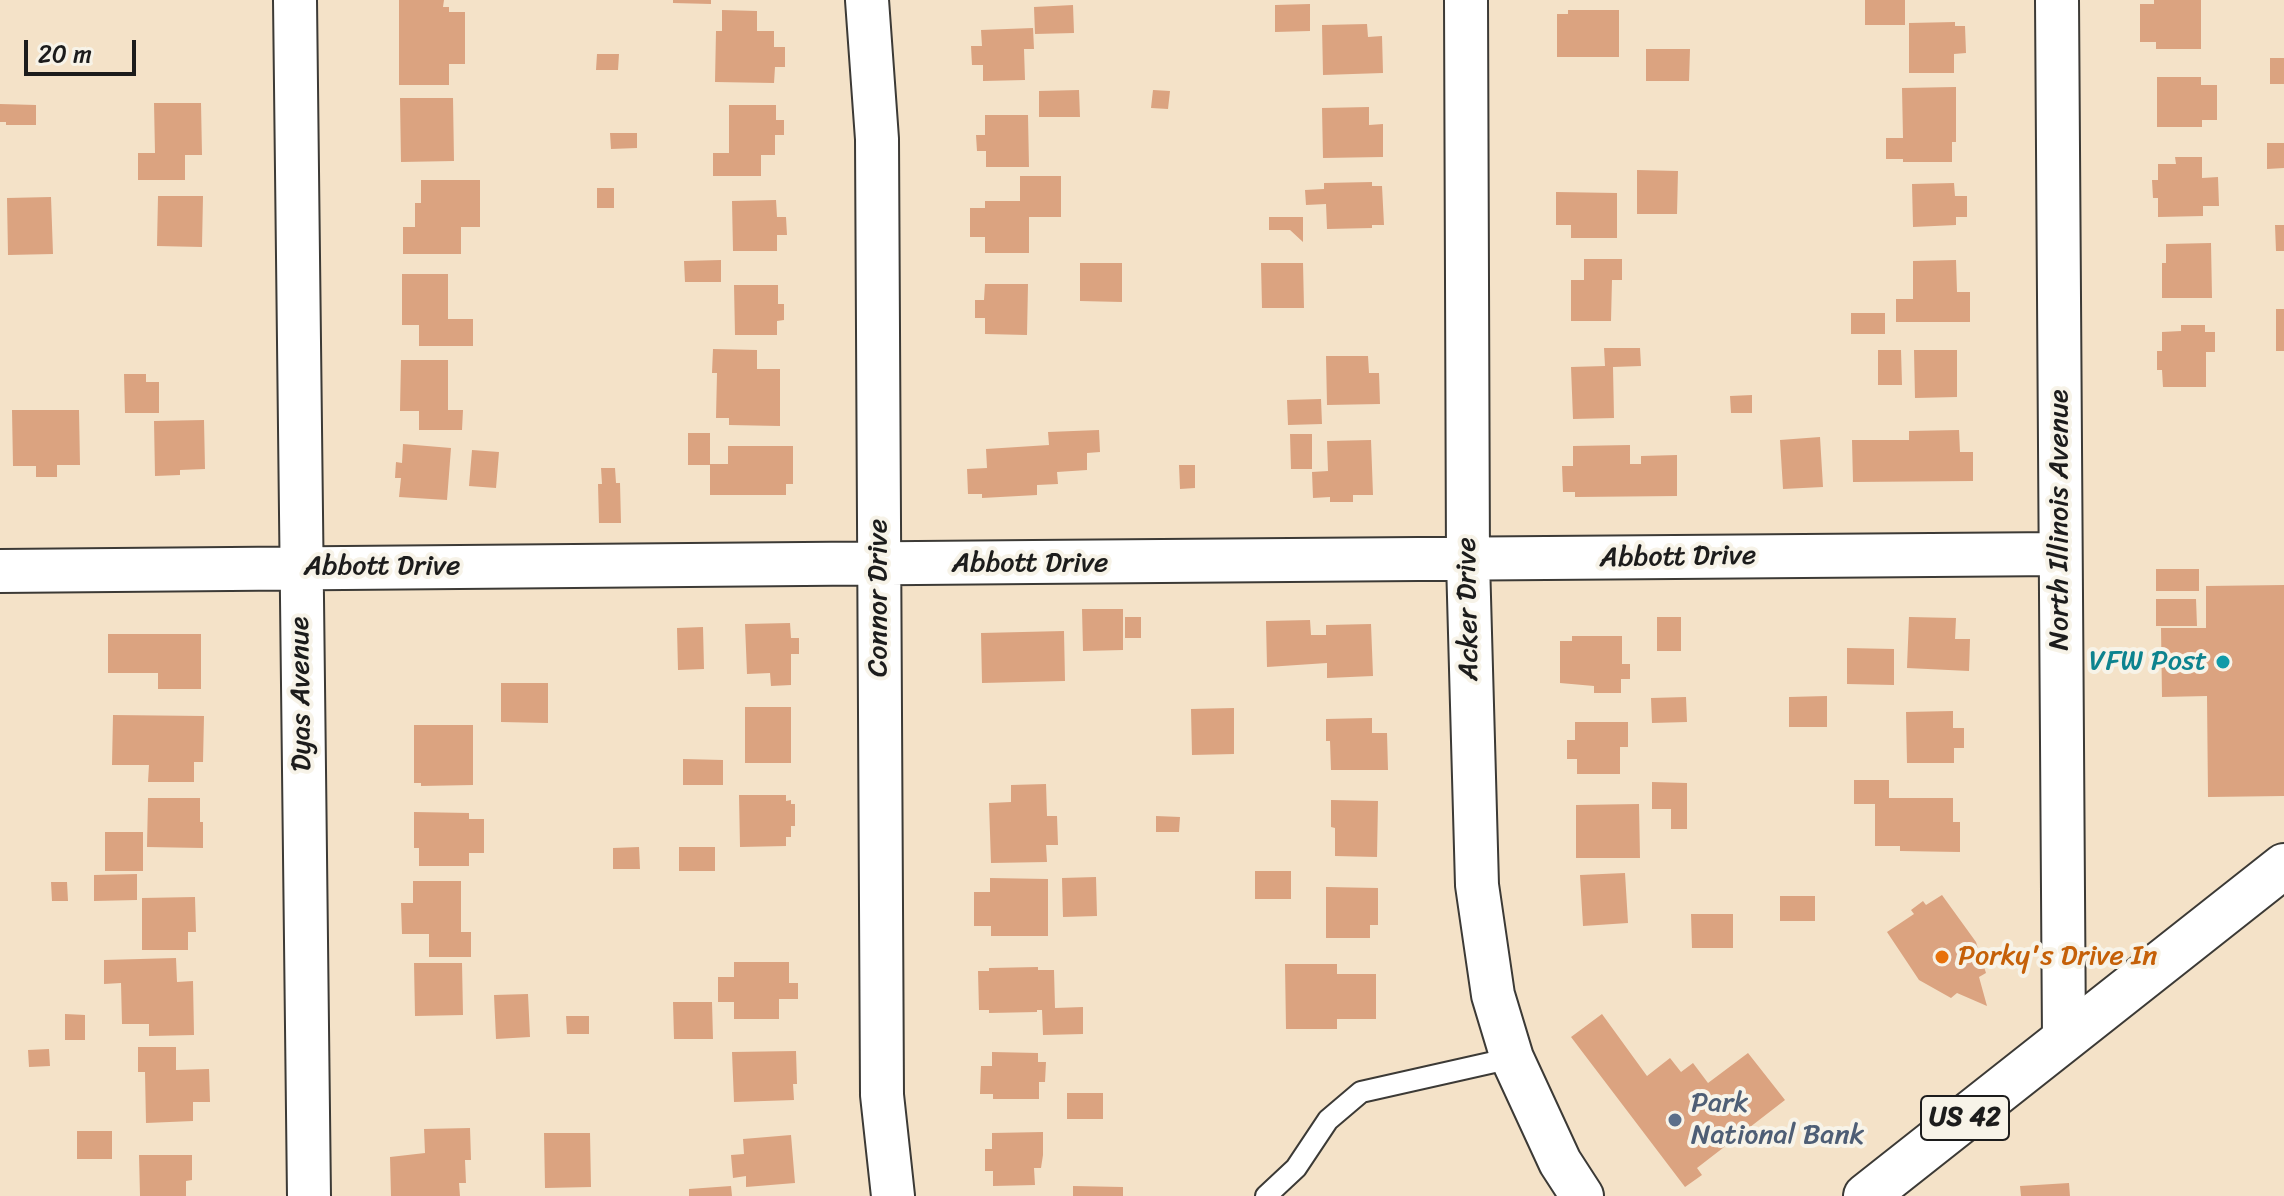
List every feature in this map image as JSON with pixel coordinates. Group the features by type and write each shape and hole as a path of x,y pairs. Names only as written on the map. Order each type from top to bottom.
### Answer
{"main road":[{"name":"US 42","path":"1866,1196 2284,866"}],"street":[{"name":"Dyas Avenue","path":"295,0 309,1196"},
{"name":"Connor Drive","path":"867,0 877,139 882,1095 893,1196"},
{"name":"Acker Drive","path":"1466,0 1468,561 1477,885 1493,995 1512,1058 1560,1162 1582,1196"},
{"name":"North Illinois Avenue","path":"2057,0 2064,1040"},
{"name":"Abbott Drive","path":"0,571 2060,554"}],"lane":[{"path":"1270,1195 1296,1168 1328,1120 1361,1092 1512,1058"}],"building":[{"path":"399,0 444,0 443,7 449,7 449,12 465,12 465,64 449,64 449,85 399,85"},
{"path":"673,0 711,0 711,4 673,3"},
{"path":"1865,0 1905,0 1905,25 1865,25"},
{"path":"2154,0 2201,0 2201,49 2156,49 2156,42 2140,42 2140,4 2154,4"},
{"path":"1310,4 1310,31 1275,32 1275,5"},
{"path":"1073,5 1074,33 1035,34 1034,7"},
{"path":"722,10 757,11 757,31 774,31 774,47 785,47 785,67 775,67 774,83 715,82 716,31 722,31"},
{"path":"1568,10 1619,10 1619,57 1557,57 1557,14 1568,14"},
{"path":"1955,22 1955,26 1965,26 1966,53 1954,54 1954,73 1909,73 1909,23"},
{"path":"1367,24 1368,37 1382,36 1383,73 1323,75 1322,25"},
{"path":"1033,28 1034,49 1024,49 1025,80 983,81 983,65 972,65 971,46 982,46 981,30"},
{"path":"1646,49 1690,49 1689,81 1646,81"},
{"path":"597,54 619,54 618,70 596,70"},
{"path":"2270,58 2284,58 2284,84 2270,84"},
{"path":"2157,77 2201,77 2201,85 2217,85 2217,120 2202,120 2202,127 2157,127"},
{"path":"1956,87 1956,142 1952,142 1952,162 1886,159 1886,138 1903,138 1902,88"},
{"path":"1079,90 1080,117 1039,117 1039,91"},
{"path":"1153,90 1170,91 1168,109 1151,108"},
{"path":"400,98 453,98 454,161 401,162"},
{"path":"154,103 201,103 202,155 185,155 185,180 138,180 138,153 155,153"},
{"path":"0,104 36,105 36,125 6,125 6,122 0,122"},
{"path":"729,105 776,105 776,120 784,120 784,135 775,135 775,155 761,155 761,176 713,176 713,153 729,153"},
{"path":"1369,107 1369,125 1383,124 1383,157 1323,158 1322,108"},
{"path":"985,115 1028,115 1029,167 986,167 986,151 977,151 976,135 985,135"},
{"path":"610,133 637,133 637,148 611,149"},
{"path":"2267,143 2284,143 2284,168 2267,169"},
{"path":"2175,157 2202,157 2202,178 2218,177 2219,206 2203,206 2203,216 2158,217 2158,198 2153,198 2152,180 2158,180 2158,164 2176,164"},
{"path":"1637,170 1678,171 1677,214 1637,214"},
{"path":"1020,176 1061,176 1061,217 1029,217 1029,253 985,253 985,237 970,237 970,208 985,208 985,201 1020,201"},
{"path":"421,180 480,180 480,227 461,227 461,254 403,254 403,227 415,227 415,203 421,203"},
{"path":"1372,182 1372,186 1382,186 1384,225 1327,229 1326,204 1306,205 1305,190 1324,189 1324,183"},
{"path":"1954,183 1955,196 1967,196 1967,217 1956,217 1956,225 1913,227 1912,184"},
{"path":"597,188 614,188 614,208 597,208"},
{"path":"1556,192 1617,193 1617,238 1571,238 1571,225 1556,225"},
{"path":"158,196 203,196 202,247 157,246"},
{"path":"51,197 53,254 8,255 7,198"},
{"path":"776,200 777,217 786,217 787,235 777,235 777,251 733,251 732,201"},
{"path":"1269,217 1303,217 1303,242 1290,230 1269,230"},
{"path":"2275,225 2284,225 2284,251 2276,251"},
{"path":"2211,243 2212,298 2162,298 2162,263 2166,263 2166,244"},
{"path":"1584,259 1622,259 1622,280 1612,280 1611,321 1571,321 1571,280 1584,280"},
{"path":"721,260 721,282 685,282 684,261"},
{"path":"1956,260 1957,292 1970,292 1970,322 1896,322 1896,299 1913,299 1913,261"},
{"path":"1080,263 1122,263 1122,302 1080,301"},
{"path":"1261,263 1303,263 1304,308 1262,308"},
{"path":"402,274 448,274 448,319 473,319 473,346 419,346 419,325 402,325"},
{"path":"985,284 1028,284 1027,335 985,334 985,318 975,318 975,300 984,300"},
{"path":"734,285 778,285 778,304 784,304 784,320 777,321 777,335 735,335"},
{"path":"2276,309 2284,309 2284,351 2276,351"},
{"path":"1851,313 1885,313 1885,334 1851,334"},
{"path":"2181,325 2205,325 2205,332 2215,332 2215,352 2206,352 2206,387 2163,387 2162,370 2157,370 2157,351 2162,351 2162,332 2181,331"},
{"path":"1604,348 1640,348 1641,366 1613,367 1614,418 1573,419 1571,367 1605,366"},
{"path":"713,349 757,350 757,369 780,369 780,426 729,425 729,418 716,418 717,373 712,373"},
{"path":"1878,350 1901,350 1902,385 1878,385"},
{"path":"1914,350 1957,350 1957,397 1915,398"},
{"path":"1326,356 1368,356 1369,373 1379,373 1380,404 1327,405"},
{"path":"401,360 448,360 448,410 463,410 462,430 419,430 419,411 400,411"},
{"path":"124,374 146,374 146,382 159,382 159,413 125,413"},
{"path":"1752,395 1752,413 1731,413 1730,396"},
{"path":"1321,399 1322,424 1288,425 1287,400"},
{"path":"12,410 79,410 80,465 57,465 57,477 36,477 36,466 13,466"},
{"path":"204,420 205,469 180,470 180,475 155,476 154,421"},
{"path":"1099,430 1100,452 1087,453 1087,470 1057,472 1058,484 1037,485 1037,495 982,498 982,494 968,494 967,469 987,468 986,449 1049,445 1048,432"},
{"path":"1959,430 1960,452 1973,452 1973,481 1853,482 1852,440 1909,440 1909,431"},
{"path":"688,433 710,433 710,465 688,465"},
{"path":"1290,434 1312,434 1312,469 1291,469"},
{"path":"1820,437 1823,487 1783,489 1780,440"},
{"path":"1371,440 1373,495 1353,495 1353,502 1330,502 1330,497 1313,498 1312,472 1328,471 1327,441"},
{"path":"403,444 451,448 447,500 399,497 401,478 395,478 396,462 402,463"},
{"path":"1630,445 1630,464 1641,464 1641,456 1677,455 1677,496 1575,497 1575,492 1563,492 1562,466 1573,466 1573,446"},
{"path":"728,446 793,446 793,484 786,484 786,495 710,495 710,464 728,464"},
{"path":"472,450 499,452 496,488 469,486"},
{"path":"1179,465 1195,465 1195,488 1180,489"},
{"path":"601,468 615,468 616,483 620,483 621,523 599,523 598,484 602,484"},
{"path":"2156,569 2199,569 2199,591 2156,591"},
{"name":"VFW Post","path":"2284,585 2284,796 2208,797 2207,696 2162,697 2161,628 2206,628 2206,586"},
{"path":"2156,599 2196,599 2197,626 2156,626"},
{"path":"1082,609 1123,609 1123,650 1083,651"},
{"path":"1125,617 1141,617 1141,638 1125,638"},
{"path":"1657,617 1681,617 1681,651 1657,651"},
{"path":"1909,617 1956,618 1955,639 1970,639 1969,671 1907,668"},
{"path":"1310,620 1311,635 1326,635 1326,625 1371,624 1373,676 1327,678 1327,663 1267,667 1266,621"},
{"path":"790,623 791,638 799,638 799,654 791,654 791,685 771,686 770,673 747,674 745,624"},
{"path":"703,627 704,669 678,670 677,628"},
{"path":"1064,631 1065,681 982,683 981,633"},
{"path":"108,634 201,634 201,689 158,689 158,673 108,673"},
{"path":"1572,636 1622,636 1622,664 1630,664 1630,679 1621,679 1621,693 1594,693 1594,686 1560,683 1560,641 1572,641"},
{"path":"1847,648 1894,649 1894,685 1847,684"},
{"path":"501,683 548,683 548,723 501,722"},
{"path":"1827,696 1827,727 1789,727 1789,697"},
{"path":"1686,697 1687,722 1652,723 1651,698"},
{"path":"745,707 791,707 791,763 745,763"},
{"path":"1234,708 1234,754 1192,755 1191,709"},
{"path":"1953,711 1953,728 1964,728 1964,748 1954,748 1954,763 1907,763 1906,712"},
{"path":"113,715 204,716 203,762 194,762 194,782 148,782 149,765 112,765"},
{"path":"1372,718 1372,733 1387,733 1388,770 1331,770 1326,719"},
{"path":"1575,722 1628,722 1628,747 1620,747 1620,774 1577,774 1577,759 1567,759 1567,740 1575,740"},
{"path":"414,725 473,725 473,785 421,786 421,783 414,783"},
{"path":"683,759 723,760 723,785 683,785"},
{"path":"1854,780 1889,780 1889,798 1953,798 1953,822 1960,822 1960,852 1900,851 1900,846 1875,846 1875,804 1854,804"},
{"path":"1652,782 1687,783 1687,829 1671,829 1671,809 1652,809"},
{"path":"1046,784 1047,816 1057,816 1058,845 1046,845 1047,862 991,863 989,803 1011,802 1011,785"},
{"path":"739,795 786,795 786,801 791,800 791,804 795,804 795,826 791,826 791,837 786,837 786,846 740,847"},
{"path":"148,798 200,798 203,848 147,847"},
{"path":"1331,800 1378,801 1377,857 1335,856"},
{"path":"1639,804 1640,858 1576,858 1576,805"},
{"path":"414,812 469,813 469,819 484,819 484,853 469,853 469,866 419,866 419,848 414,848"},
{"path":"1156,816 1180,817 1179,832 1156,832"},
{"path":"105,832 143,832 143,871 105,871"},
{"path":"639,847 640,869 613,869 613,848"},
{"path":"679,847 715,847 715,871 679,871"},
{"path":"1255,871 1291,871 1291,899 1255,899"},
{"path":"1625,873 1628,923 1583,926 1580,875"},
{"path":"137,874 137,900 94,901 94,875"},
{"path":"1096,877 1097,916 1063,917 1062,878"},
{"path":"990,878 1048,879 1048,936 991,936 991,926 974,926 974,892 990,892"},
{"path":"413,881 461,881 461,932 471,932 471,957 429,957 429,934 402,934 401,903 413,903"},
{"path":"51,882 67,882 68,901 52,901"},
{"path":"1326,887 1378,888 1378,925 1370,925 1370,938 1326,938"},
{"name":"Porky's Drive In","path":"1942,895 1976,942 1986,973 1979,977 1987,1006 1957,993 1951,998 1919,980 1887,932 1914,914 1911,910 1923,901 1926,905"},
{"path":"1780,896 1815,896 1815,921 1780,921"},
{"path":"195,897 196,932 188,932 188,950 142,950 142,898"},
{"path":"1691,914 1733,914 1733,948 1692,948"},
{"path":"176,958 177,982 193,981 194,1035 149,1036 149,1024 122,1024 121,983 104,984 104,960"},
{"path":"734,962 789,962 789,983 798,983 798,999 779,999 779,1019 734,1019 734,1002 718,1002 718,977 734,977"},
{"path":"414,963 462,963 463,1015 415,1016"},
{"path":"1285,964 1337,964 1337,974 1376,974 1376,1019 1337,1019 1337,1029 1286,1029"},
{"path":"1038,967 1038,970 1054,970 1055,1008 1083,1007 1083,1034 1043,1035 1042,1010 989,1013 989,1010 979,1010 978,971"},
{"path":"528,994 530,1037 496,1039 494,995"},
{"path":"673,1002 712,1002 713,1039 674,1039"},
{"path":"65,1014 85,1015 85,1040 65,1040"},
{"path":"1602,1014 1647,1076 1670,1058 1681,1072 1693,1063 1708,1083 1748,1053 1785,1100 1697,1168 1702,1175 1685,1187 1571,1037"},
{"path":"566,1016 589,1016 589,1034 567,1034"},
{"path":"138,1047 176,1047 176,1070 209,1069 210,1102 193,1102 193,1121 146,1123 145,1072 138,1072"},
{"path":"49,1049 50,1066 29,1067 28,1050"},
{"path":"796,1051 794,1100 734,1102 732,1052"},
{"path":"992,1052 1038,1053 1038,1062 1046,1062 1045,1082 1039,1082 1039,1099 993,1099 993,1094 980,1094 981,1066 992,1066"},
{"path":"1067,1093 1103,1093 1103,1119 1067,1119"},
{"path":"470,1128 471,1160 465,1160 466,1183 459,1183 460,1196 391,1196 390,1157 425,1153 424,1129"},
{"path":"77,1131 112,1131 112,1159 77,1159"},
{"path":"1043,1132 1041,1168 1034,1168 1035,1185 993,1186 993,1171 985,1171 985,1149 992,1149 992,1133"},
{"path":"544,1133 590,1133 591,1187 545,1188"},
{"path":"791,1135 795,1183 746,1187 746,1176 733,1178 731,1155 744,1154 743,1139"},
{"path":"139,1155 192,1155 192,1180 186,1181 186,1196 140,1196"},
{"path":"2069,1183 2070,1196 2021,1196 2020,1186"},
{"path":"731,1186 732,1196 689,1196 689,1189"},
{"path":"1073,1186 1123,1187 1123,1196 1073,1196"}],"place":[{"name":"VFW Post","path":"2223,662"},
{"name":"Porky's Drive In","path":"1942,957"},
{"name":"Park National Bank","path":"1675,1120"}]}
